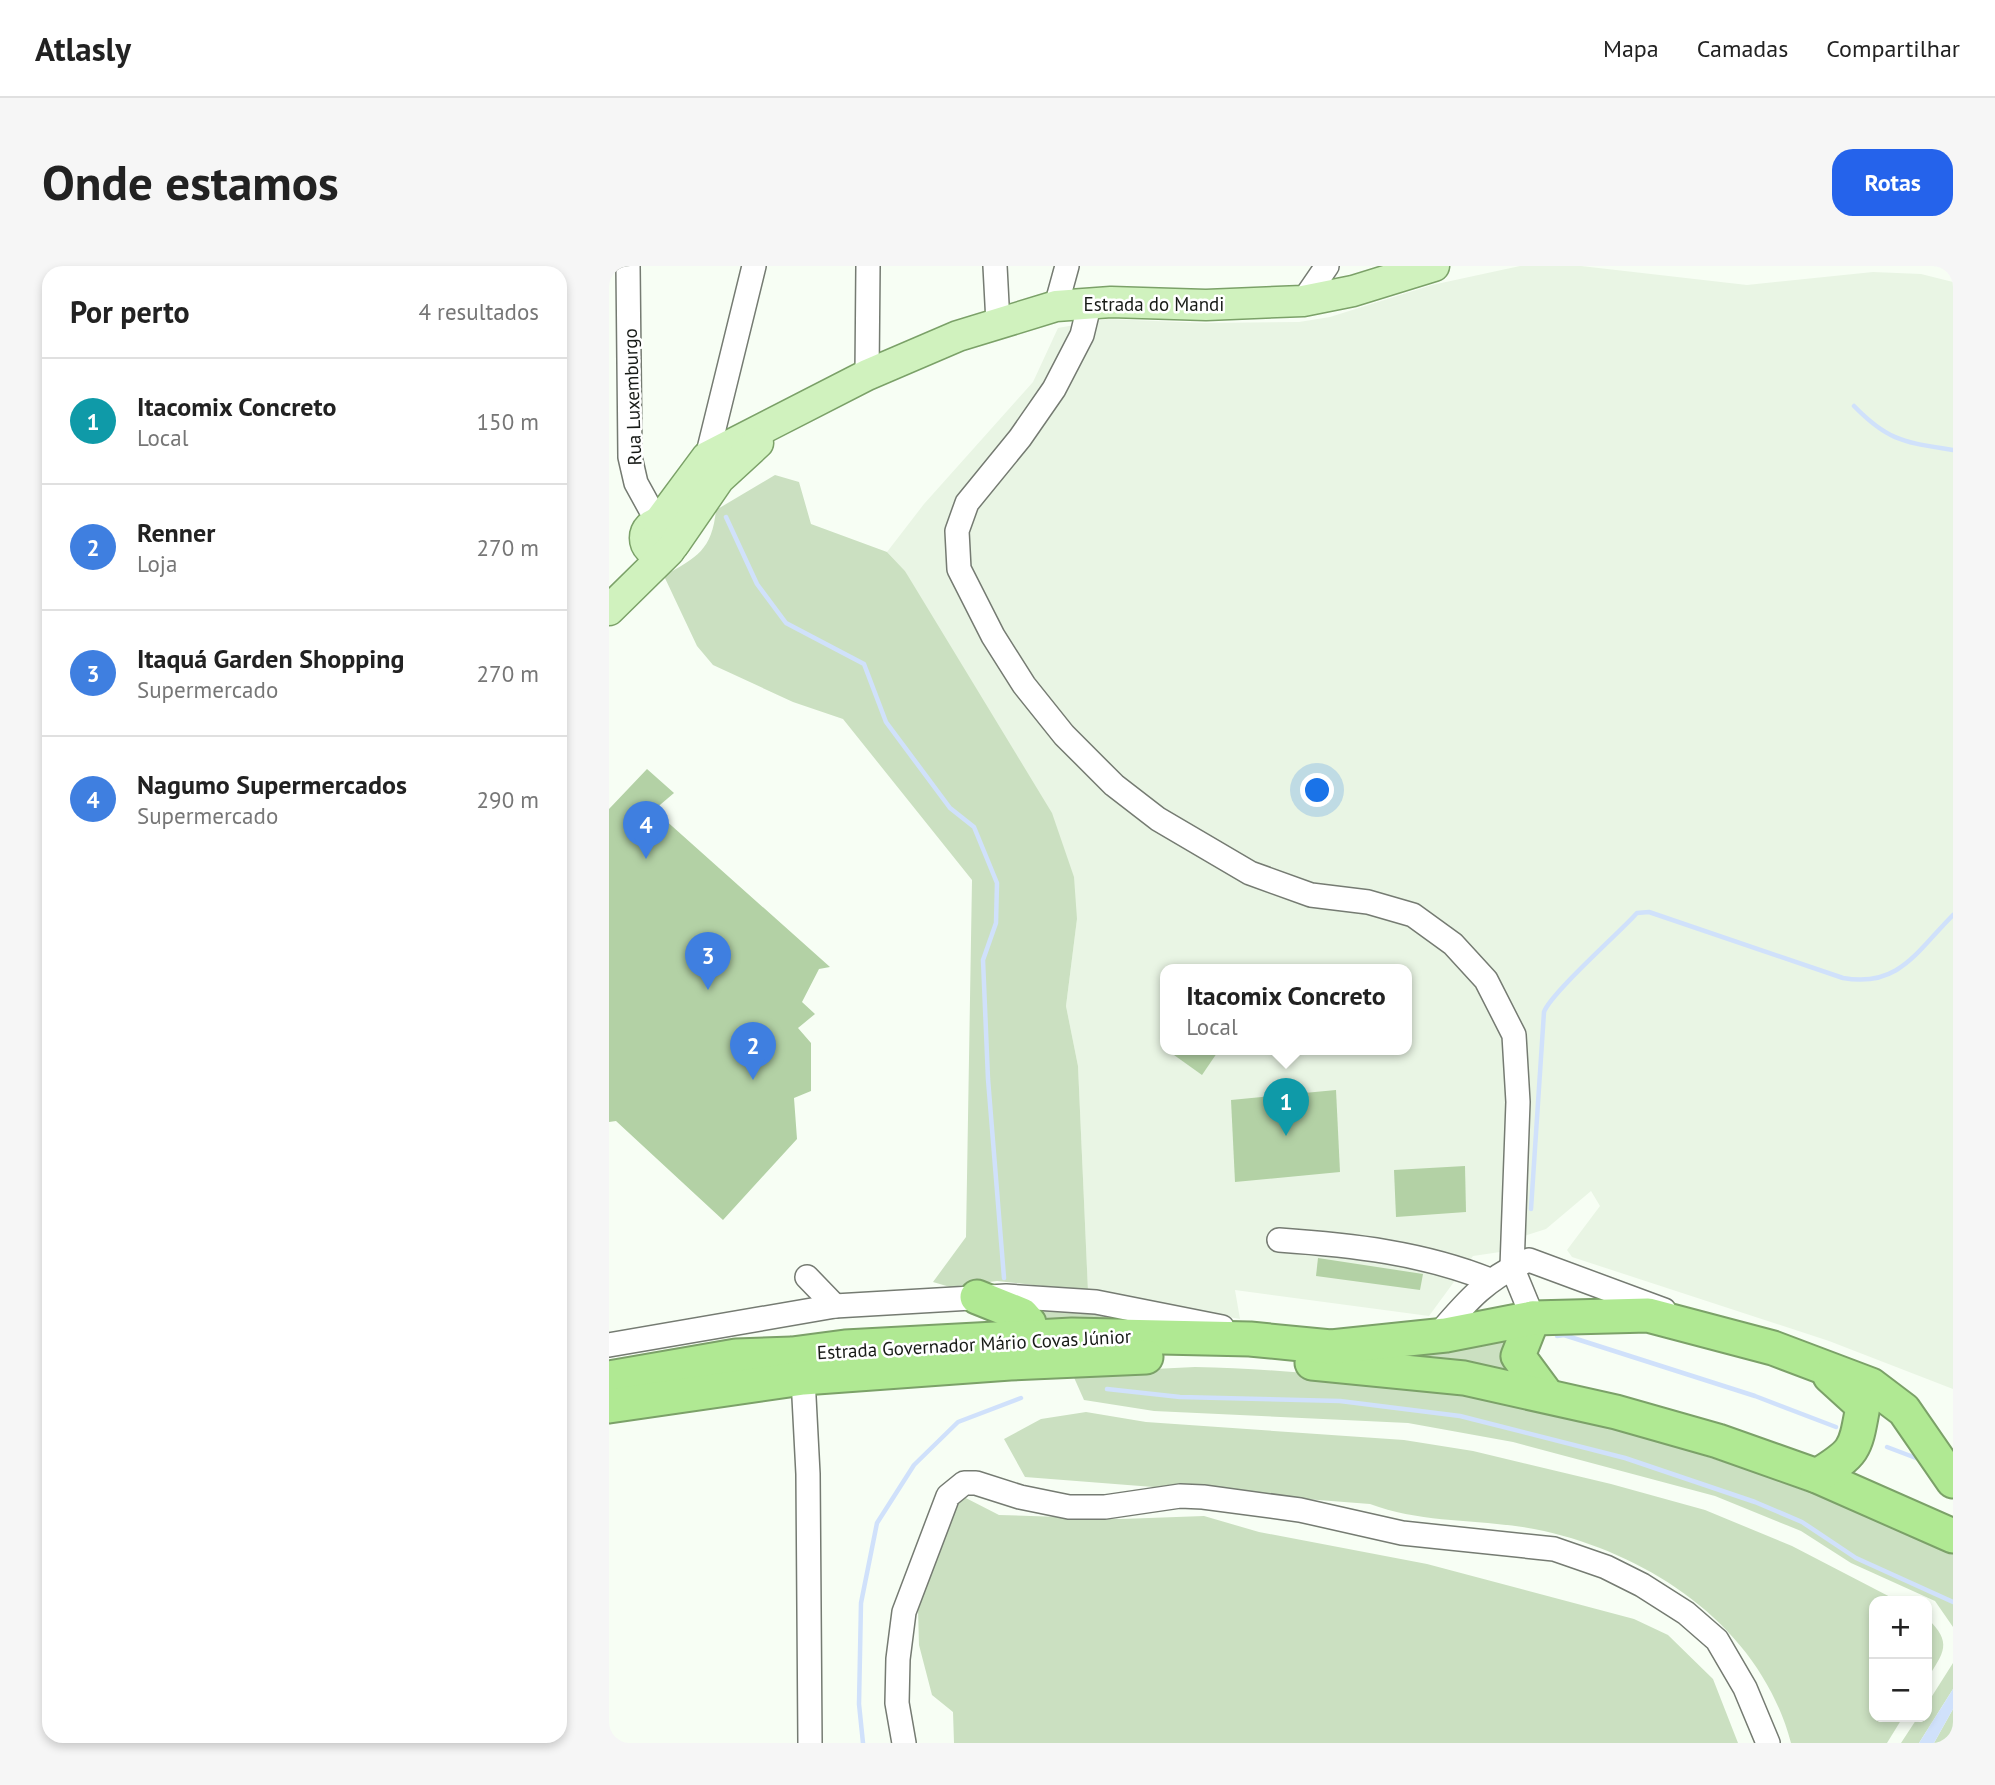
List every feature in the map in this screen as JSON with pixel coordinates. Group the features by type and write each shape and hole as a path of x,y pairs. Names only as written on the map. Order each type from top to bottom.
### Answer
{"highway":[{"path":"977,1297 1022,1315 1029,1323 1028,1338 1019,1351 987,1365"},
{"name":"Estrada Governador Mário Covas Júnior","path":"609,1378 736,1356 792,1354 845,1347 1072,1335 1251,1339 1331,1347 1437,1336 1533,1318 1648,1315 1749,1341 1871,1385 1903,1410 1953,1481"},
{"path":"1533,1318 1518,1356 1546,1394"},
{"name":"Estrada Governador Mário Covas Júnior","path":"609,1406 803,1378 987,1365 1175,1356 1279,1360 1464,1378 1546,1394 1718,1441 1817,1476 1953,1536"},
{"path":"1817,1365 1853,1394 1863,1406 1856,1444 1847,1458 1817,1476"}],"main road":[{"name":"Estrada do Mandi","path":"661,539 707,457 867,375 958,336 1056,306 1090,302 1206,305 1303,300 1353,290 1434,266"},
{"name":"Estrada do Mandi","path":"609,608 661,539 730,467 805,406"}],"street":[{"name":"Rua Luxemburgo","path":"628,266 630,457 636,483 661,539"},
{"path":"707,457 754,266"},
{"path":"867,375 868,266"},
{"path":"995,266 998,323"},
{"path":"1056,306 1067,266"},
{"path":"1303,300 1327,266"},
{"path":"1090,302 1082,335 1054,389 1020,438 967,503 957,531 959,569 993,636 1024,685 1064,735 1114,785 1158,819 1249,873 1311,895 1368,902 1413,915 1453,944 1486,981 1514,1035 1518,1114 1512,1267 1533,1318"},
{"path":"1279,1240 1392,1252 1460,1268 1490,1280"},
{"path":"1437,1336 1478,1289 1512,1267 1529,1260 1749,1341"},
{"path":"807,1277 835,1306"},
{"path":"609,1345 835,1306 977,1297 1044,1296 1096,1301 1219,1326 1251,1339"},
{"path":"803,1378 808,1474 810,1743"},
{"path":"904,1743 897,1703 898,1659 905,1612 949,1496 964,1483 976,1483 1069,1507 1105,1507 1180,1496 1203,1497 1300,1510 1402,1533 1554,1549 1606,1567 1642,1585 1686,1613 1717,1640 1745,1688 1768,1743"}],"shaded area":[{"path":"1520,266 1581,266 1747,285 1873,272 1921,274 1953,282 1953,1389 1829,1341 1572,1257 1567,1250 1600,1206 1591,1191 1546,1229 1521,1237 1500,1252 1473,1256 1429,1316 1235,1290 1240,1319 1088,1291 1078,1066 1066,1006 1077,919 905,571 887,552 924,504 1033,382 1058,328 1107,319 1205,323 1299,322 1330,317 1432,285"}],"green space":[{"path":"775,475 799,482 811,524 887,552 905,571 1052,813 1074,877 1077,919 1066,1006 1078,1066 1088,1291 997,1281 950,1287 933,1282 966,1237 972,880 843,719 793,702 713,665 697,646 664,576 701,551 711,535 716,510"},
{"path":"1043,1310 1093,1314 1143,1325 1051,1327"},
{"path":"1507,1339 1518,1381 1362,1358"},
{"path":"1195,1367 1295,1372 1392,1383 1489,1399 1677,1447 1862,1513 1953,1552 1953,1627 1932,1596 1924,1596 1851,1563 1801,1531 1715,1496 1513,1442 1408,1423 1154,1411 1084,1400 1072,1373"},
{"path":"1086,1412 1146,1422 1404,1440 1473,1451 1705,1510 1792,1546 1888,1596 1869,1596 1869,1722 1900,1722 1887,1743 1791,1743 1776,1702 1755,1665 1729,1632 1698,1604 1663,1579 1625,1559 1585,1543 1522,1527 1413,1515 1370,1504 1025,1477 1004,1439 1041,1419"},
{"path":"958,1494 999,1515 1121,1519 1204,1516 1259,1532 1427,1564 1634,1619 1668,1635 1713,1679 1738,1743 954,1743 953,1712 932,1695 919,1645 918,1609 942,1516"},
{"path":"1932,1624 1943,1641 1938,1662 1932,1671"},
{"path":"1953,1663 1953,1689 1919,1743 1901,1743 1915,1722 1932,1722 1932,1696"},
{"path":"1953,1709 1953,1743 1934,1743"}],"water":[{"path":"1953,1689 1953,1709 1934,1743 1919,1743"}],"building":[{"path":"647,769 674,793 654,810 830,967 819,969 802,1002 815,1014 798,1028 811,1043 811,1091 794,1098 797,1139 723,1220 616,1121 609,1122 609,809"},
{"path":"1174,1055 1216,1055 1202,1075"},
{"path":"1336,1090 1340,1172 1235,1182 1231,1100"},
{"path":"1465,1166 1466,1212 1396,1217 1394,1170"},
{"path":"1318,1258 1423,1274 1420,1290 1316,1276"}],"waterway":[{"path":"1854,406 1888,434 1922,445 1953,450"},
{"path":"726,517 757,584 786,623 864,664 886,722 950,808 974,827 997,883 996,923 983,960 988,1079 1004,1278"},
{"path":"1531,1209 1544,1012 1559,991 1637,913 1649,912 1843,978 1862,980 1893,972 1905,964 1953,915"},
{"path":"1557,1336 1564,1335 1755,1396 1836,1427"},
{"path":"1107,1389 1180,1397 1340,1401 1460,1416 1625,1458 1755,1502 1802,1522 1856,1558 1953,1602"},
{"path":"863,1743 859,1704 861,1603 877,1523 914,1465 958,1422 1021,1398"},
{"path":"1887,1447 1916,1458"}],"place":[{"name":"Nagumo Supermercados","path":"646,859"},
{"name":"Itaquá Garden Shopping","path":"708,990"},
{"name":"Renner","path":"753,1080"},
{"name":"Itacomix Concreto","path":"1286,1136"}]}
